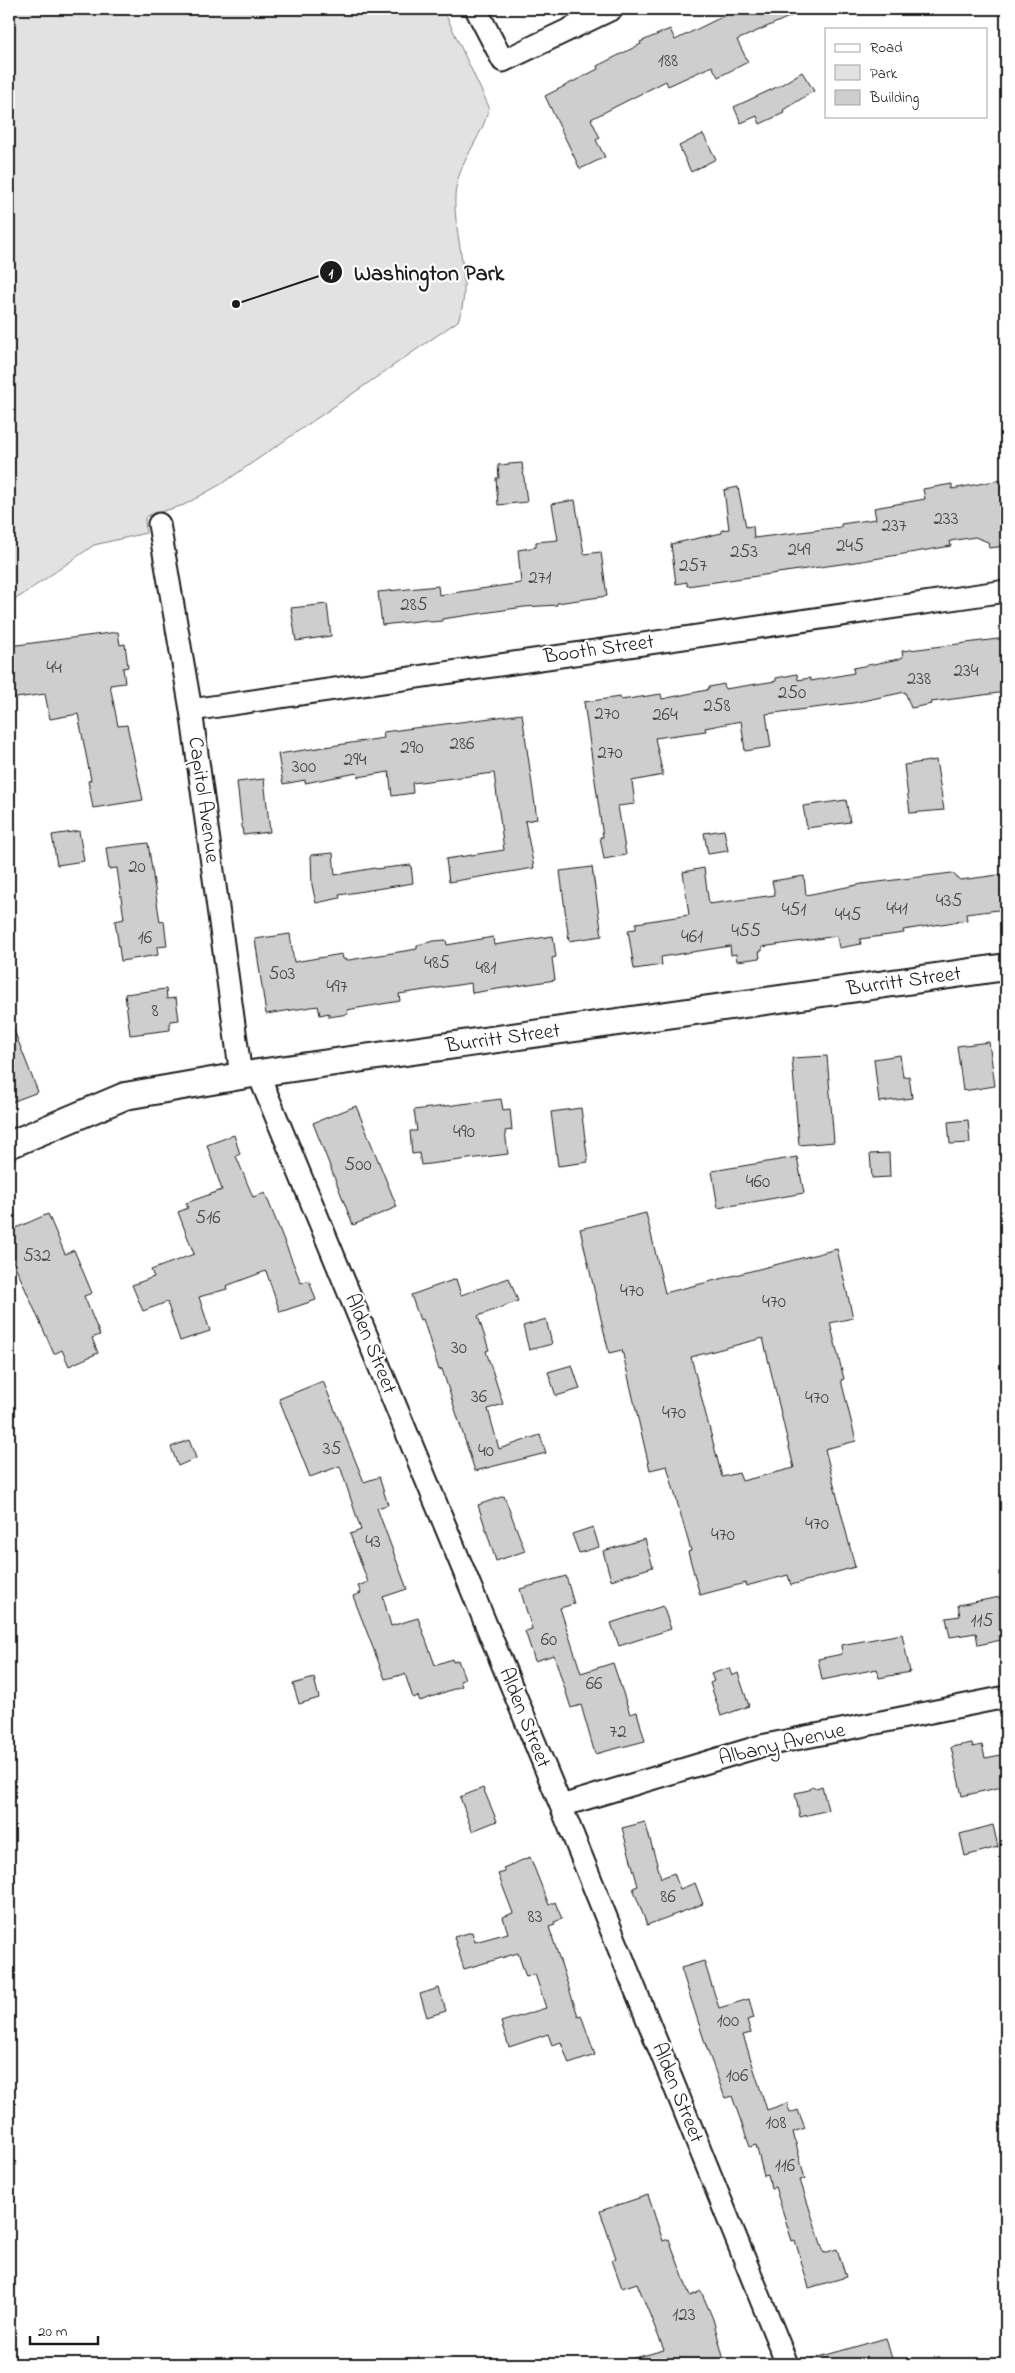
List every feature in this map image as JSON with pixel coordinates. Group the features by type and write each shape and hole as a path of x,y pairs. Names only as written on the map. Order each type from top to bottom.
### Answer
{"street":[{"path":"476,9 504,61 612,9"},
{"name":"Capitol Avenue","path":"160,524 249,1075"},
{"name":"Booth Street","path":"191,710 1006,591"},
{"name":"Burritt Street","path":"9,1145 125,1096 249,1075 1006,967"},
{"name":"Alden Street","path":"249,1075 561,1806 787,2364"},
{"name":"Albany Avenue","path":"561,1806 761,1746 1006,1697"}],"green space":[{"path":"9,9 443,9 489,107 486,118 460,172 455,196 455,211 464,275 464,291 458,321 223,483 184,505 147,516 145,518 146,533 94,545 9,604"}],"building":[{"path":"738,9 807,9 737,40 748,62 718,77 712,66 668,86 666,81 591,119 600,138 596,140 605,157 580,169 545,96 598,69 597,66 641,44 640,42 670,29 675,40"},
{"path":"802,72 814,91 783,110 784,113 760,124 757,116 741,123 734,107 779,86"},
{"path":"703,134 716,159 691,172 679,146"},
{"path":"522,463 527,502 498,505 496,478 499,478 498,465"},
{"path":"1000,480 1002,487 1006,486 1006,546 989,548 988,542 975,537 950,541 951,546 862,561 687,586 687,582 676,584 671,544 722,533 722,530 729,529 724,490 738,487 746,527 753,526 754,538 841,527 841,524 876,519 874,508 925,499 923,489 952,484 952,489"},
{"path":"575,500 584,554 601,552 607,596 557,603 557,605 524,607 442,619 442,621 431,622 426,620 382,625 378,592 438,586 439,595 521,583 518,550 536,547 536,542 558,540 552,504"},
{"path":"327,604 331,636 296,641 291,608"},
{"path":"118,632 120,645 125,644 128,667 123,668 125,683 110,685 118,726 127,725 143,800 93,808 88,781 91,780 78,714 50,719 45,694 9,699 9,646"},
{"path":"1006,638 1006,692 931,702 932,704 911,708 905,692 853,703 766,714 771,747 745,751 741,721 705,728 706,731 655,738 663,775 632,781 635,804 618,806 626,855 604,859 600,837 603,837 584,702 620,697 621,700 661,694 662,699 707,690 709,687 724,684 725,689 776,681 776,678 797,674 798,680 810,678 811,681 854,673 853,668 899,659 903,657 902,651"},
{"path":"522,714 537,819 525,821 534,868 449,882 446,859 504,850 494,773 412,783 413,793 392,796 389,772 358,777 357,773 305,783 305,780 283,784 278,754 384,738 383,732"},
{"path":"936,760 944,810 910,813 904,765"},
{"path":"264,779 270,832 243,835 237,782"},
{"path":"846,800 850,822 807,828 803,806"},
{"path":"724,830 728,851 708,854 704,833"},
{"path":"79,831 84,861 57,865 52,835"},
{"path":"148,843 160,922 164,921 167,946 157,947 158,955 121,961 115,921 124,919 117,868 109,869 106,848"},
{"path":"333,853 335,875 375,868 411,865 413,883 339,895 340,898 316,903 312,885 311,855"},
{"path":"592,867 602,936 569,941 560,871"},
{"path":"704,868 709,904 775,895 772,881 804,876 806,895 862,884 952,873 960,880 1006,874 1006,909 966,914 967,920 903,930 904,933 860,939 861,944 839,948 837,936 762,947 762,951 759,951 760,958 737,961 736,954 731,955 730,946 661,957 662,965 634,969 628,930 636,929 636,923 689,915 683,872"},
{"path":"290,934 294,962 342,954 343,959 349,960 417,949 417,945 434,941 446,940 447,945 493,937 494,945 553,936 556,957 552,958 555,980 472,993 471,983 399,994 400,1001 347,1010 348,1014 329,1017 329,1013 320,1015 318,1006 266,1014 255,939"},
{"path":"166,989 167,999 176,998 179,1020 170,1021 170,1030 130,1035 125,994"},
{"path":"9,1021 38,1092 9,1103"},
{"path":"989,1042 995,1086 963,1091 957,1046"},
{"path":"900,1055 903,1077 909,1076 912,1098 879,1102 874,1059"},
{"path":"827,1056 834,1142 799,1145 792,1058"},
{"path":"501,1099 503,1110 510,1109 512,1130 505,1131 508,1154 421,1165 419,1153 412,1154 410,1131 417,1131 414,1110"},
{"path":"356,1106 397,1207 353,1225 313,1123"},
{"path":"581,1108 588,1162 558,1166 551,1112"},
{"path":"968,1120 970,1143 950,1144 948,1122"},
{"path":"234,1135 240,1154 236,1156 253,1197 265,1193 301,1283 309,1280 316,1300 280,1312 266,1271 226,1286 227,1289 199,1297 210,1331 180,1341 167,1302 143,1311 132,1285 154,1277 151,1270 194,1254 178,1212 188,1208 186,1203 222,1190 207,1145"},
{"path":"889,1153 890,1177 872,1178 870,1154"},
{"path":"797,1157 804,1193 718,1208 712,1171"},
{"path":"646,1213 665,1293 837,1249 853,1318 830,1323 844,1379 841,1380 856,1441 825,1449 855,1567 791,1585 788,1575 746,1586 745,1583 700,1595 688,1552 691,1551 667,1466 650,1470 622,1350 609,1353 580,1229","holes":["763,1338 794,1468 742,1481 739,1473 722,1477 691,1357"]},
{"path":"48,1214 65,1254 74,1250 92,1293 84,1296 100,1335 92,1338 98,1353 69,1366 62,1350 54,1354 9,1252 9,1231"},
{"path":"509,1278 518,1301 478,1316 489,1350 486,1351 503,1404 488,1409 499,1449 540,1435 546,1453 475,1471 442,1369 439,1370 423,1319 420,1320 411,1295 456,1279 461,1295"},
{"path":"546,1319 552,1344 529,1350 523,1326"},
{"path":"572,1365 580,1389 556,1396 548,1372"},
{"path":"323,1381 364,1482 379,1477 388,1505 377,1508 407,1589 383,1597 391,1626 418,1618 435,1665 452,1659 453,1662 458,1660 465,1679 460,1681 462,1686 420,1701 418,1696 413,1698 405,1674 385,1679 353,1596 361,1593 358,1586 368,1582 350,1534 361,1530 340,1466 310,1477 279,1399"},
{"path":"189,1440 196,1458 178,1466 171,1447"},
{"path":"504,1496 525,1551 496,1561 478,1505"},
{"path":"593,1527 599,1547 579,1553 572,1534"},
{"path":"645,1539 653,1567 611,1580 603,1551"},
{"path":"566,1576 574,1604 560,1608 581,1673 613,1663 630,1714 637,1712 645,1741 595,1754 581,1705 571,1708 554,1655 535,1661 525,1631 532,1629 520,1589"},
{"path":"1000,1597 1006,1639 978,1645 976,1633 950,1637 946,1618 960,1616 958,1605"},
{"path":"663,1606 671,1629 619,1646 611,1623"},
{"path":"902,1634 910,1672 879,1678 877,1669 822,1680 818,1659 842,1654 841,1645"},
{"path":"729,1668 732,1676 738,1673 749,1706 721,1716 710,1683 714,1681 711,1674"},
{"path":"314,1678 319,1698 299,1704 293,1684"},
{"path":"972,1743 973,1747 982,1745 985,1758 1006,1754 1006,1786 962,1796 951,1747"},
{"path":"812,1786 816,1788 822,1786 828,1810 800,1817 795,1793 809,1790"},
{"path":"483,1788 497,1821 472,1831 460,1797"},
{"path":"645,1822 661,1878 674,1873 680,1889 695,1883 703,1904 647,1925 633,1888 638,1886 622,1828"},
{"path":"993,1825 998,1847 965,1856 960,1834"},
{"path":"530,1857 549,1905 555,1902 562,1919 554,1922 555,1925 549,1927 578,2016 581,2015 595,2055 569,2064 561,2042 552,2045 548,2034 509,2047 501,2022 546,2008 535,1974 526,1977 518,1953 464,1969 454,1937 472,1932 475,1942 508,1933 503,1917 513,1913 498,1874 505,1872 503,1868"},
{"path":"704,1961 719,2008 749,1999 754,2018 747,2020 751,2033 743,2035 767,2110 787,2103 790,2113 798,2110 805,2128 793,2132 805,2179 800,2180 824,2253 837,2249 846,2277 809,2288 795,2240 792,2241 775,2187 771,2188 768,2175 764,2176 756,2145 750,2147 732,2096 725,2098 706,2046 681,1968"},
{"path":"439,1988 446,2011 427,2017 420,1994"},
{"path":"648,2195 663,2241 669,2239 690,2296 701,2291 713,2319 725,2364 632,2364 631,2359 664,2350 637,2283 622,2288 612,2260 616,2258 600,2211"},
{"path":"886,2338 892,2359 886,2361 887,2364 813,2364 812,2359"}],"place":[{"name":"Washington Park","path":"236,304"}]}
